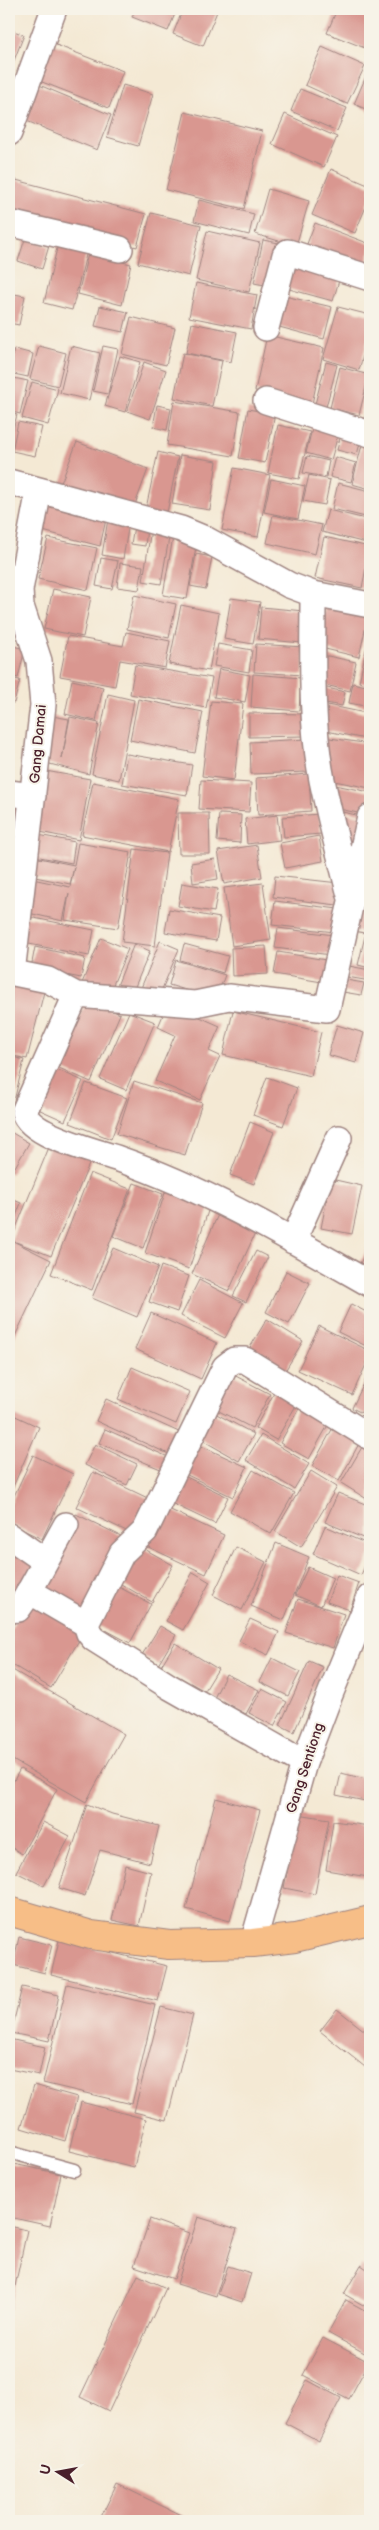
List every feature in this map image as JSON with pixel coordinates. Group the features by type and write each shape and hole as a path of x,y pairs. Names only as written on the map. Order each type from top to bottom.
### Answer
{"main road":[{"path":"9,1911 91,1935 169,1945 253,1943 295,1938 370,1920"}],"street":[{"path":"9,133 54,9"},
{"path":"9,223 120,249"},
{"path":"266,328 285,254 288,252 370,278"},
{"path":"266,401 370,434"},
{"path":"9,482 181,529 205,539 289,585 313,594 370,605"},
{"name":"Gang Damai","path":"10,973 33,796 42,705 39,661 21,606 20,590 39,490"},
{"path":"313,594 312,692 317,744 322,779 351,899"},
{"path":"9,793 33,796"},
{"path":"10,973 48,980 76,995 195,1004 229,996 327,1009 370,817"},
{"path":"76,995 24,1112 26,1120 54,1137 163,1174 293,1241 370,1284"},
{"path":"293,1241 339,1138"},
{"path":"86,1624 122,1553 145,1531 226,1368 234,1360 245,1360 370,1437"},
{"path":"9,1610 18,1609 66,1525"},
{"path":"9,1536 45,1562"},
{"path":"29,1591 86,1624 89,1633 94,1638 170,1688 304,1763"},
{"name":"Gang Sentiong","path":"253,1943 304,1763 329,1696 362,1642 370,1597"}],"lane":[{"path":"9,2152 74,2170"}],"building":[{"path":"135,9 177,9 168,31 132,17"},
{"path":"183,9 218,9 203,46 173,34"},
{"path":"337,9 370,9 370,50 327,33"},
{"path":"9,29 24,35 11,68 9,67"},
{"path":"51,43 123,71 109,108 37,80"},
{"path":"322,47 365,66 347,104 305,85"},
{"path":"370,67 370,111 354,104"},
{"path":"32,82 111,115 97,150 17,117"},
{"path":"123,85 153,94 138,146 107,137"},
{"path":"300,89 347,108 337,131 291,111"},
{"path":"185,112 262,131 244,209 166,190"},
{"path":"285,114 337,137 324,167 272,144"},
{"path":"331,169 370,186 370,197 355,233 312,215"},
{"path":"16,180 146,214 137,247 9,214"},
{"path":"268,189 309,201 296,246 255,234"},
{"path":"199,200 254,214 249,235 194,221"},
{"path":"151,213 201,225 189,276 138,263"},
{"path":"315,223 370,244 370,251 363,272 305,249"},
{"path":"207,231 260,243 249,292 196,280"},
{"path":"25,239 49,246 42,269 18,261"},
{"path":"263,240 284,244 275,287 254,283"},
{"path":"58,244 87,251 72,310 44,303"},
{"path":"88,254 131,264 122,305 78,294"},
{"path":"286,254 342,270 333,301 278,286"},
{"path":"196,283 257,295 251,329 189,317"},
{"path":"9,293 25,296 19,325 9,323"},
{"path":"276,294 332,307 324,339 268,324"},
{"path":"100,306 128,312 123,332 95,326"},
{"path":"338,307 370,315 370,332 359,370 323,359"},
{"path":"131,317 175,328 166,365 122,354"},
{"path":"192,323 237,332 231,362 186,353"},
{"path":"267,335 324,348 312,404 255,391"},
{"path":"39,346 66,353 58,386 30,379"},
{"path":"71,346 100,353 89,400 60,393"},
{"path":"103,346 118,349 108,394 93,391"},
{"path":"14,349 33,354 28,377 9,373"},
{"path":"183,353 222,361 212,406 174,398"},
{"path":"120,356 140,362 125,412 105,406"},
{"path":"144,362 166,370 150,419 127,411"},
{"path":"326,362 337,365 326,407 315,404"},
{"path":"340,367 369,375 359,415 330,408"},
{"path":"9,377 28,381 20,414 9,411"},
{"path":"32,382 58,389 48,425 22,418"},
{"path":"370,398 370,433 362,431"},
{"path":"174,401 240,412 233,456 167,445"},
{"path":"157,405 171,408 167,430 153,427"},
{"path":"248,409 275,414 265,463 239,458"},
{"path":"9,413 17,415 9,443"},
{"path":"18,422 42,427 35,456 12,451"},
{"path":"278,425 310,432 299,479 268,473"},
{"path":"313,425 339,431 331,460 306,453"},
{"path":"342,430 362,435 357,455 337,450"},
{"path":"364,437 370,438 370,489 352,484"},
{"path":"77,442 148,469 133,510 61,483"},
{"path":"158,452 178,457 166,518 145,513"},
{"path":"180,455 217,461 210,510 172,504"},
{"path":"307,456 329,461 326,477 303,473"},
{"path":"335,457 356,463 351,482 330,477"},
{"path":"234,468 270,475 258,537 222,530"},
{"path":"309,475 330,480 325,505 303,501"},
{"path":"271,479 305,486 298,519 264,512"},
{"path":"338,483 370,491 370,518 332,509"},
{"path":"42,499 107,515 100,546 35,529"},
{"path":"328,510 370,520 370,544 322,532"},
{"path":"9,511 15,512 10,537 9,536"},
{"path":"273,515 322,525 315,554 267,543"},
{"path":"108,519 129,523 123,559 102,555"},
{"path":"134,526 147,528 145,546 131,544"},
{"path":"151,529 170,532 161,584 143,581"},
{"path":"173,537 197,541 187,599 163,595"},
{"path":"324,537 370,547 362,588 315,578"},
{"path":"48,538 97,548 88,590 38,579"},
{"path":"196,554 212,557 206,589 190,586"},
{"path":"101,558 118,561 112,589 96,586"},
{"path":"120,563 143,566 139,590 117,587"},
{"path":"53,589 91,597 83,637 44,629"},
{"path":"134,595 176,604 169,638 127,629"},
{"path":"231,598 260,602 253,644 224,639"},
{"path":"327,602 369,612 359,657 317,647"},
{"path":"181,605 219,613 209,671 169,664"},
{"path":"261,607 304,611 302,643 258,639"},
{"path":"126,632 170,641 165,668 120,660 115,686 60,676 68,636 123,646"},
{"path":"218,644 252,650 249,672 214,666"},
{"path":"256,644 304,647 303,675 254,672"},
{"path":"9,645 25,649 18,678 9,675"},
{"path":"367,645 370,646 370,685 359,682"},
{"path":"323,655 356,662 350,691 317,683"},
{"path":"135,665 212,678 206,708 130,694"},
{"path":"219,669 250,675 245,702 214,697"},
{"path":"253,674 301,678 299,711 251,707"},
{"path":"9,678 20,680 14,703 9,702"},
{"path":"72,680 103,687 96,721 65,714"},
{"path":"353,683 370,687 370,707 349,703"},
{"path":"318,686 345,692 342,706 315,701"},
{"path":"108,694 134,700 119,780 92,774"},
{"path":"138,699 203,712 195,753 130,740"},
{"path":"211,701 243,704 234,780 202,776"},
{"path":"327,705 370,714 370,740 322,730"},
{"path":"249,713 306,714 306,736 249,737"},
{"path":"46,715 69,719 62,759 70,717 99,723 89,774 38,761"},
{"path":"323,737 370,744 370,788 324,779"},
{"path":"306,739 308,772 251,774 250,742"},
{"path":"127,754 192,765 187,795 122,784"},
{"path":"40,770 90,779 79,840 35,831"},
{"path":"309,774 311,811 258,815 256,778"},
{"path":"201,780 251,783 249,812 199,809"},
{"path":"93,782 179,799 168,852 82,835"},
{"path":"325,783 370,792 367,815 330,807"},
{"path":"9,796 20,799 16,819 9,817"},
{"path":"333,810 366,817 357,860 343,856"},
{"path":"178,813 209,813 210,854 179,854"},
{"path":"219,814 241,815 240,843 217,841"},
{"path":"319,814 321,834 284,837 282,817"},
{"path":"277,815 280,840 247,844 245,819"},
{"path":"33,834 75,842 72,863 29,855"},
{"path":"319,836 323,861 285,868 280,843"},
{"path":"78,843 131,852 118,928 65,920 69,893 63,921 20,911 28,878 70,887 74,867 70,884 25,875 29,856 74,865"},
{"path":"257,845 262,877 224,884 218,851"},
{"path":"134,849 167,853 155,946 122,942"},
{"path":"215,859 218,879 193,883 191,863"},
{"path":"275,876 339,883 337,905 273,897"},
{"path":"182,883 218,889 214,912 178,906"},
{"path":"263,883 271,940 232,946 224,888"},
{"path":"275,901 338,909 335,932 272,925"},
{"path":"359,906 370,909 370,934 354,931"},
{"path":"169,909 220,918 216,941 165,932"},
{"path":"24,916 94,930 89,956 19,942"},
{"path":"278,928 334,935 331,955 275,948"},
{"path":"365,936 370,937 370,968 358,965"},
{"path":"101,938 128,949 109,994 82,983"},
{"path":"160,941 179,949 157,1001 139,993"},
{"path":"134,944 150,951 131,996 114,993"},
{"path":"184,944 228,956 223,973 180,960"},
{"path":"266,946 268,974 232,976 231,948"},
{"path":"35,947 85,958 81,978 31,968"},
{"path":"278,952 332,961 328,983 274,974"},
{"path":"176,960 225,975 216,999 169,985"},
{"path":"349,966 370,970 370,981 347,977"},
{"path":"9,979 45,988 27,1059 9,1055"},
{"path":"346,980 364,983 361,995 343,992"},
{"path":"87,1000 120,1014 91,1082 59,1068"},
{"path":"168,1003 220,1026 209,1051 220,1056 200,1100 155,1081 175,1035 158,1027"},
{"path":"233,1011 321,1032 311,1076 223,1055"},
{"path":"129,1012 155,1022 126,1090 100,1079"},
{"path":"337,1025 364,1033 356,1063 328,1055"},
{"path":"9,1056 24,1060 13,1105 9,1104"},
{"path":"47,1065 83,1081 65,1121 29,1105"},
{"path":"267,1077 297,1088 283,1126 253,1115"},
{"path":"134,1081 202,1103 185,1155 117,1134"},
{"path":"86,1083 127,1098 111,1139 70,1123"},
{"path":"250,1122 274,1132 254,1184 230,1175"},
{"path":"9,1131 29,1143 11,1174 9,1172"},
{"path":"52,1140 92,1157 51,1256 11,1240"},
{"path":"90,1173 130,1189 92,1290 51,1274"},
{"path":"331,1179 362,1186 352,1234 321,1228"},
{"path":"134,1183 163,1194 143,1248 113,1236"},
{"path":"167,1187 211,1202 189,1269 145,1253"},
{"path":"9,1198 21,1203 11,1229 9,1228"},
{"path":"220,1210 258,1227 229,1291 192,1274"},
{"path":"9,1239 51,1260 9,1349"},
{"path":"370,1242 370,1277 357,1270"},
{"path":"113,1248 158,1267 137,1317 92,1298"},
{"path":"256,1251 268,1257 246,1302 233,1296"},
{"path":"161,1266 189,1276 177,1312 149,1302"},
{"path":"286,1271 310,1283 289,1324 266,1312"},
{"path":"199,1280 243,1303 225,1338 181,1316"},
{"path":"351,1304 370,1314 370,1348 338,1332"},
{"path":"151,1313 217,1343 201,1379 135,1349"},
{"path":"267,1319 303,1341 285,1371 249,1349"},
{"path":"319,1326 370,1351 370,1356 352,1395 298,1370"},
{"path":"132,1367 190,1392 176,1424 118,1399"},
{"path":"370,1371 370,1417 352,1408"},
{"path":"230,1373 270,1394 252,1428 213,1408"},
{"path":"279,1384 301,1397 276,1440 255,1428"},
{"path":"106,1399 181,1433 171,1455 96,1421"},
{"path":"303,1401 332,1418 309,1459 280,1443"},
{"path":"209,1410 254,1434 239,1461 195,1436"},
{"path":"9,1413 39,1427 9,1496"},
{"path":"335,1424 362,1438 339,1481 312,1466"},
{"path":"105,1429 175,1460 170,1473 99,1443"},
{"path":"261,1435 309,1464 294,1489 246,1460"},
{"path":"365,1442 370,1445 370,1501 341,1483"},
{"path":"95,1444 137,1464 127,1485 85,1465"},
{"path":"197,1444 247,1467 233,1497 183,1473"},
{"path":"33,1455 73,1474 42,1539 9,1523 9,1507"},
{"path":"253,1470 294,1493 271,1534 230,1511"},
{"path":"311,1471 337,1487 301,1547 275,1531"},
{"path":"93,1472 156,1502 139,1537 76,1507"},
{"path":"178,1473 228,1497 215,1524 165,1500"},
{"path":"338,1493 370,1506 370,1541 325,1522"},
{"path":"162,1506 224,1535 206,1574 144,1545"},
{"path":"76,1514 123,1537 83,1616 37,1593"},
{"path":"325,1526 370,1545 370,1554 361,1575 313,1554"},
{"path":"134,1543 173,1565 152,1602 114,1580"},
{"path":"276,1543 309,1557 284,1620 251,1606"},
{"path":"9,1547 37,1561 9,1605"},
{"path":"236,1547 266,1562 242,1610 213,1595"},
{"path":"308,1567 333,1578 321,1606 295,1595"},
{"path":"193,1572 210,1582 183,1630 166,1621"},
{"path":"337,1575 359,1583 350,1610 327,1602"},
{"path":"113,1584 151,1604 130,1643 93,1623"},
{"path":"29,1597 85,1630 51,1688 9,1663 9,1632"},
{"path":"298,1599 344,1614 333,1648 286,1633"},
{"path":"250,1619 279,1632 268,1655 239,1641"},
{"path":"160,1626 176,1635 158,1665 142,1655"},
{"path":"175,1643 218,1669 204,1692 161,1666"},
{"path":"272,1658 300,1672 288,1696 260,1682"},
{"path":"309,1661 323,1667 294,1732 280,1725"},
{"path":"9,1668 124,1734 86,1802 9,1758"},
{"path":"226,1674 259,1690 246,1714 214,1698"},
{"path":"262,1689 287,1702 274,1726 249,1713"},
{"path":"20,1769 57,1789 22,1854 9,1846 9,1790"},
{"path":"341,1773 370,1780 365,1801 336,1795"},
{"path":"216,1798 260,1810 230,1921 186,1909"},
{"path":"87,1804 112,1814 159,1826 150,1863 100,1850 85,1896 59,1888"},
{"path":"298,1814 329,1819 315,1894 284,1888"},
{"path":"333,1821 370,1826 368,1877 326,1870"},
{"path":"43,1822 70,1836 44,1886 16,1872"},
{"path":"125,1865 151,1872 139,1926 112,1920"},
{"path":"19,1937 52,1945 45,1973 13,1965"},
{"path":"59,1940 167,1966 158,2001 51,1975"},
{"path":"67,1984 155,2005 132,2104 43,2083"},
{"path":"22,1987 59,1995 49,2041 11,2033"},
{"path":"161,2007 193,2015 167,2120 134,2112"},
{"path":"337,2009 370,2035 370,2071 320,2031"},
{"path":"9,2039 45,2047 39,2075 9,2069"},
{"path":"34,2085 77,2097 65,2141 21,2128"},
{"path":"81,2102 146,2119 134,2167 69,2151"},
{"path":"9,2163 61,2174 50,2226 9,2217"},
{"path":"198,2217 237,2229 216,2296 177,2284"},
{"path":"150,2219 189,2233 174,2279 134,2266"},
{"path":"9,2226 27,2230 10,2310 9,2310"},
{"path":"361,2265 370,2271 370,2309 344,2294"},
{"path":"228,2266 251,2273 242,2302 218,2294"},
{"path":"138,2275 166,2288 109,2411 80,2397"},
{"path":"346,2300 370,2313 370,2356 328,2333"},
{"path":"323,2338 369,2362 349,2399 303,2375"},
{"path":"307,2380 341,2398 319,2441 285,2423"},
{"path":"117,2484 193,2521 99,2521"}]}
